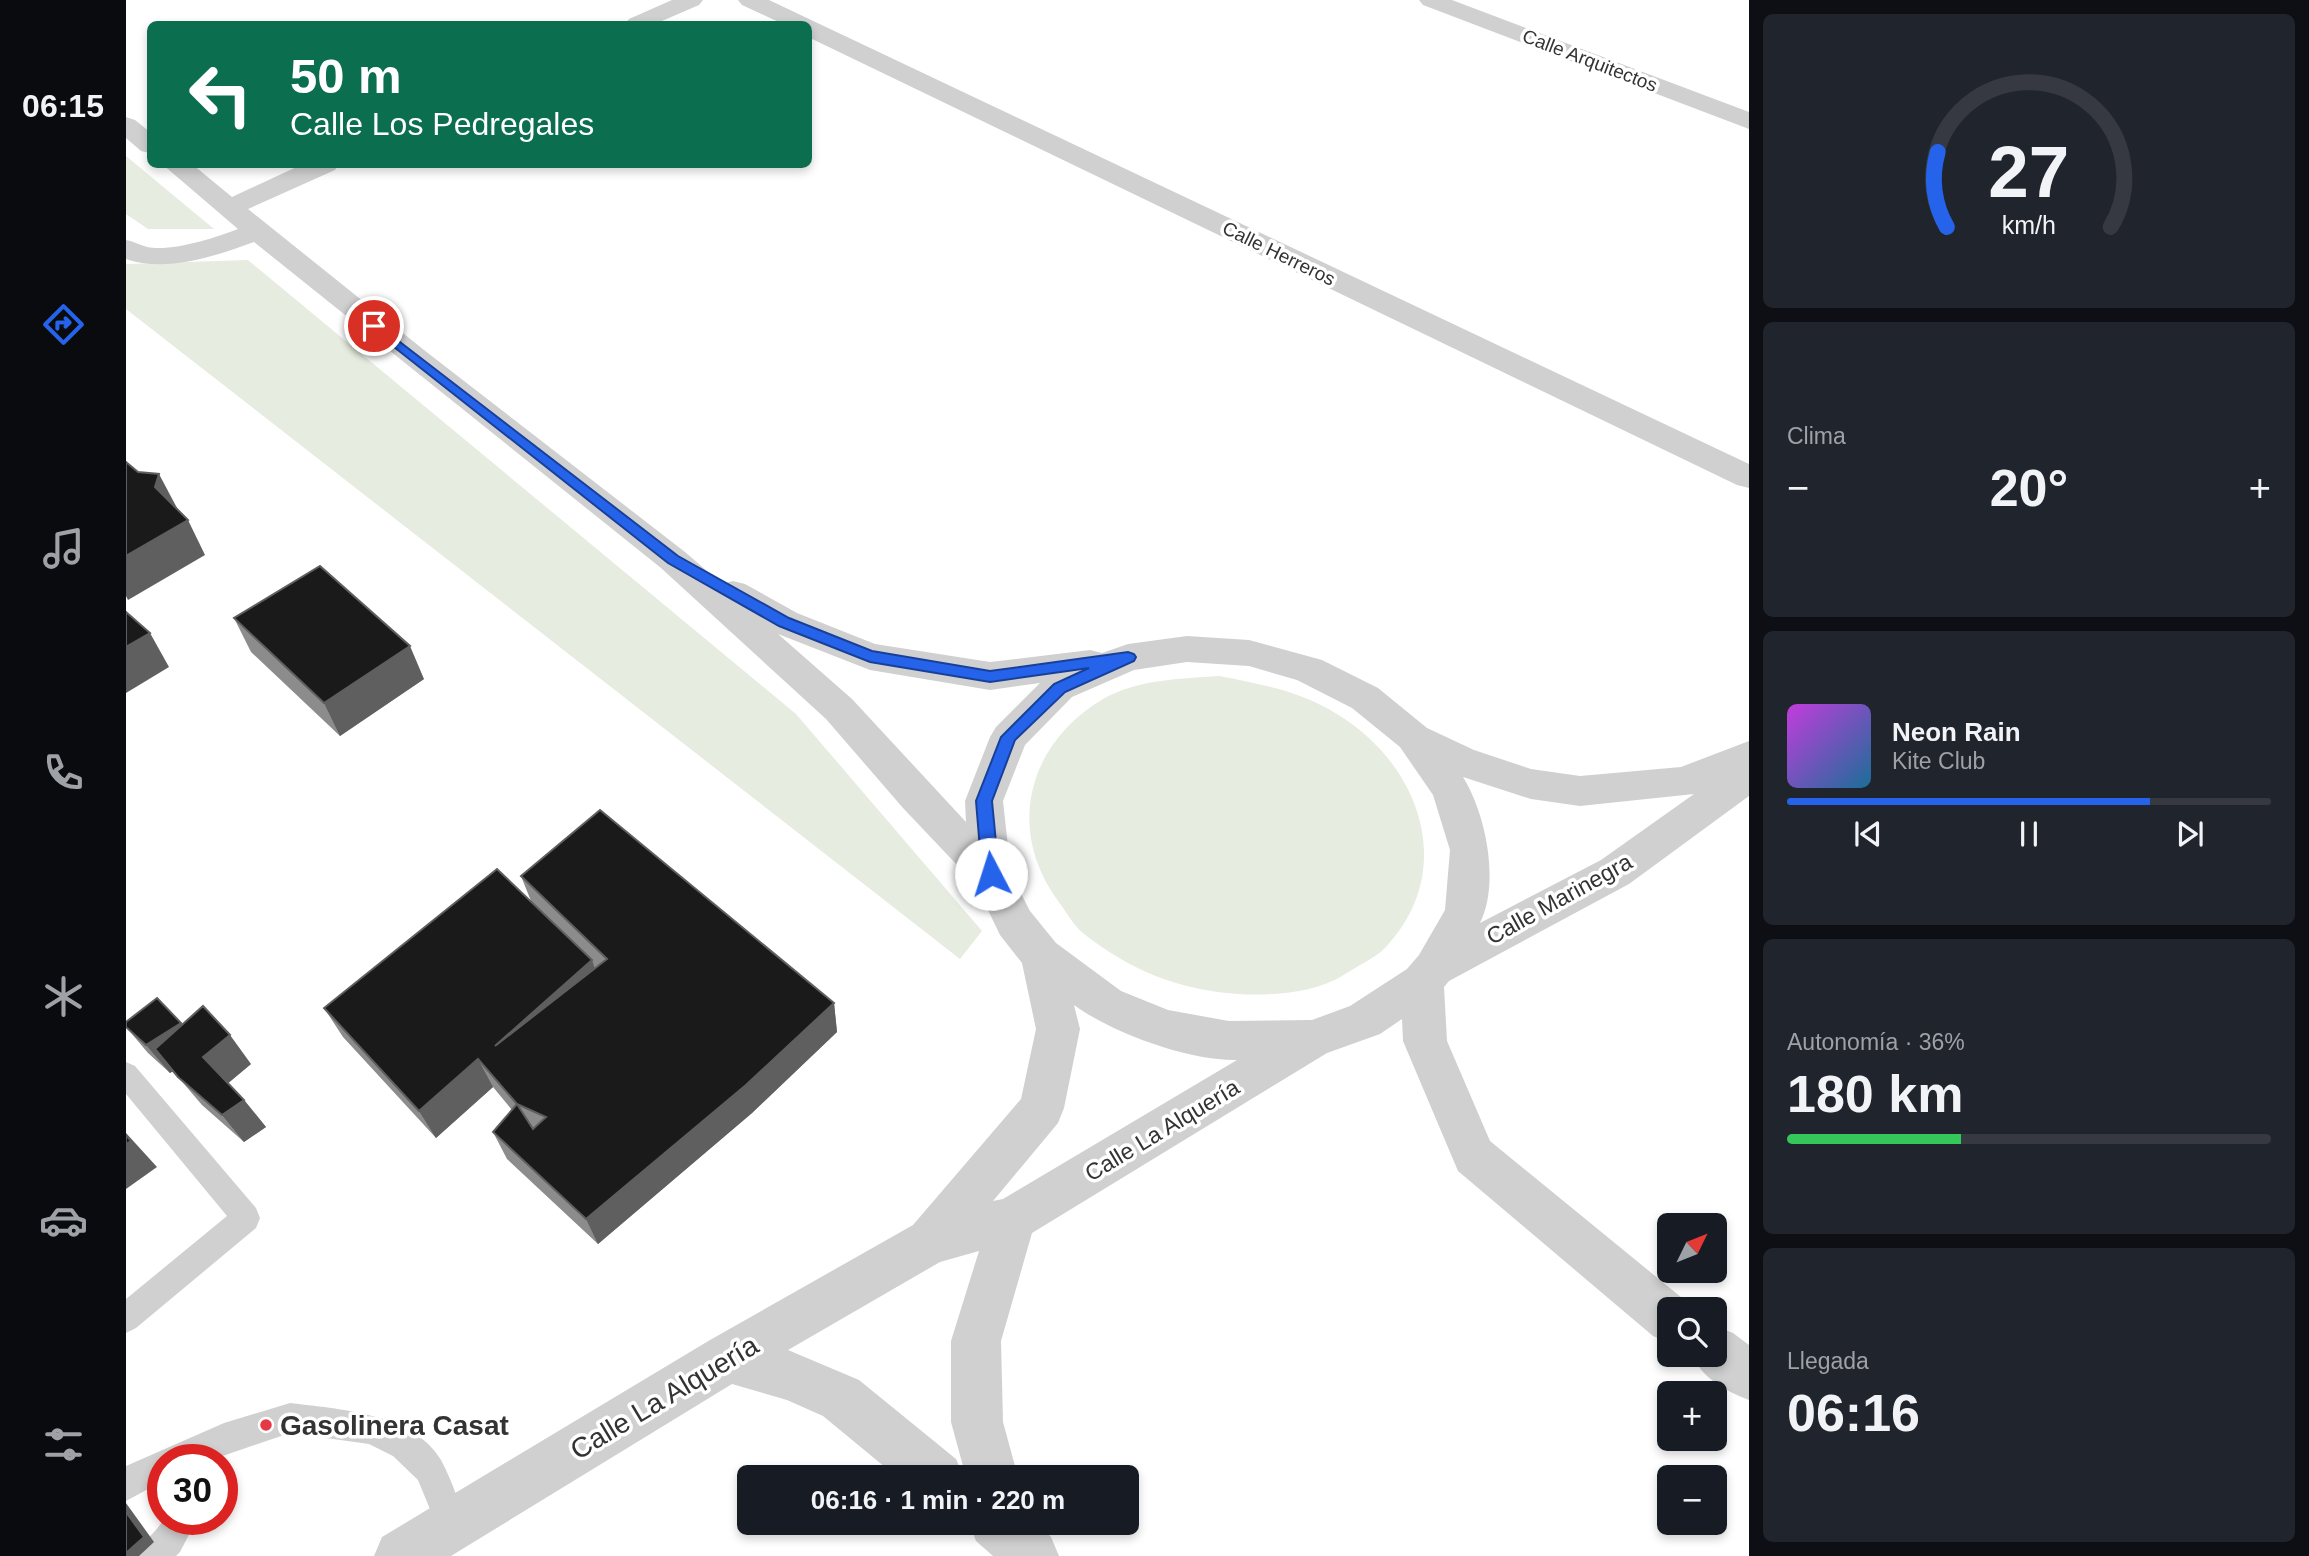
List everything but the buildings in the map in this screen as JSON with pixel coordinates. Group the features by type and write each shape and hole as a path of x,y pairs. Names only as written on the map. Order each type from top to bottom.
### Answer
{"street":[{"path":"644,21 691,0"},
{"path":"750,0 795,21"},
{"name":"Calle Arquitectos","path":"1431,0 1749,121"},
{"name":"Calle Herreros","path":"812,30 1749,477"},
{"path":"126,125 147,142"},
{"path":"180,168 673,560 839,709 917,797 991,874 1016,923 1041,956 1106,1004 1165,1029 1229,1041 1312,1039"},
{"path":"229,208 317,168"},
{"path":"126,248 141,256 190,252 238,240 256,231"},
{"path":"673,560 784,622 870,657 990,676 1187,649 1249,653 1309,670 1365,698 1413,737 1461,761 1531,784 1580,791 1684,782 1749,755"},
{"path":"991,874 984,801 1009,737 1059,688 1128,657"},
{"path":"1413,737 1451,790 1470,850 1465,912 1428,975 1425,1041 1474,1156 1657,1308"},
{"name":"Calle Marinegra","path":"1312,1039 1365,1020 1428,975 1615,872 1749,775"},
{"name":"Calle La Alquería","path":"930,1241 1042,1108 1058,1029 1041,956"},
{"name":"Calle La Alquería","path":"401,1556 728,1357 930,1241 1013,1219 1312,1039"},
{"path":"989,1465 977,1422 976,1341 1013,1219"},
{"path":"728,1357 790,1376 841,1398 923,1465"},
{"path":"1727,1359 1749,1375"}],"lane":[{"path":"126,1074 246,1217 126,1318"},
{"path":"230,1444 290,1418 372,1429 404,1445 429,1469 452,1525"},
{"path":"126,1486 147,1472"},
{"path":"152,1556 172,1535"}],"shaded area":[{"path":"126,156 214,229 148,229 126,214"},
{"path":"248,260 796,714 982,931 960,959 126,309 126,264"},
{"path":"1219,676 1294,694 1337,714 1366,736 1390,761 1408,790 1420,821 1424,854 1420,886 1407,918 1381,952 1331,982 1305,990 1277,994 1238,994 1195,988 1156,976 1118,958 1083,933 1058,901 1042,874 1032,846 1029,818 1032,790 1042,764 1057,740 1077,718 1116,692 1160,681"}],"place":[{"name":"Gasolinera Casat","path":"266,1425"}],"route":[{"path":"374,326 673,560 784,622 870,657 990,676 1128,657 1059,688 1009,737 984,801 991,874"}]}
